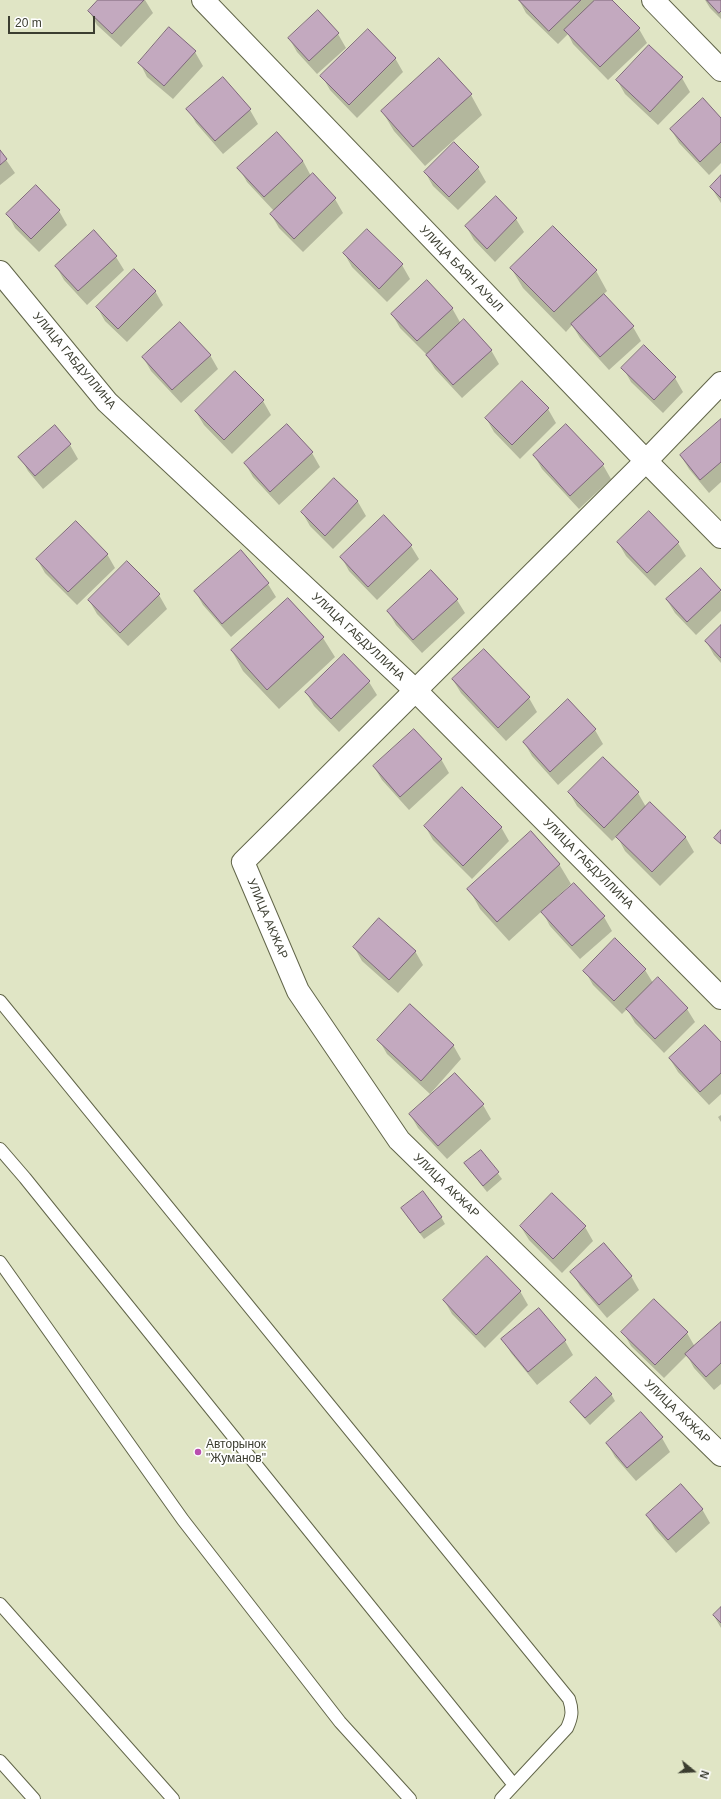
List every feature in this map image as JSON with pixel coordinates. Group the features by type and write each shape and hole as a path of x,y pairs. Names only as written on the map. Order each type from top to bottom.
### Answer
{"street":[{"name":"УЛИЦА БАЯН АУЫЛ","path":"203,0 646,461 721,537"},
{"path":"653,0 721,70"},
{"name":"УЛИЦА ГАБДУЛЛИНА","path":"0,272 107,402 416,691 721,998"},
{"path":"416,691 646,461 721,383"},
{"name":"УЛИЦА АКЖАР","path":"416,691 243,862 298,991 399,1140 721,1456"}],"lane":[{"path":"0,1000 569,1699 572,1708 572,1718 567,1728 501,1799"},
{"path":"0,1150 25,1178 514,1785"},
{"path":"0,1262 183,1520 340,1722 410,1799"},
{"path":"0,1604 173,1799"},
{"path":"0,1761 34,1799"}],"building":[{"path":"98,0 144,0 112,34 88,11"},
{"path":"519,0 581,0 549,31"},
{"path":"595,0 612,0 640,28 600,67 564,30"},
{"path":"707,0 721,0 721,11 719,13"},
{"path":"318,10 339,33 309,61 288,38"},
{"path":"169,27 196,51 164,86 138,63"},
{"path":"368,29 396,58 349,105 320,76"},
{"path":"649,45 683,77 650,112 616,80"},
{"path":"439,58 472,94 413,147 381,111"},
{"path":"223,77 251,109 215,141 186,109"},
{"path":"703,98 721,118 721,142 700,162 670,129"},
{"path":"277,132 303,161 264,197 237,168"},
{"path":"454,142 479,167 449,197 424,172"},
{"path":"0,150 7,159 0,165"},
{"path":"313,173 336,198 294,239 270,214"},
{"path":"721,175 721,198 710,187"},
{"path":"36,185 60,210 31,239 6,214"},
{"path":"496,196 517,218 487,249 465,226"},
{"path":"553,226 597,270 554,312 510,268"},
{"path":"367,229 403,264 379,289 343,253"},
{"path":"94,230 117,256 78,291 55,266"},
{"path":"134,269 156,291 118,329 96,307"},
{"path":"427,280 453,308 417,341 391,314"},
{"path":"604,294 634,326 600,357 571,324"},
{"path":"464,319 492,350 453,385 426,355"},
{"path":"180,322 211,355 172,390 142,357"},
{"path":"644,345 676,377 654,400 621,368"},
{"path":"235,371 264,400 224,440 195,411"},
{"path":"522,381 549,408 512,445 485,418"},
{"path":"721,419 721,462 700,480 680,455"},
{"path":"287,424 313,452 270,492 244,463"},
{"path":"566,424 604,464 570,496 533,455"},
{"path":"55,425 71,444 35,476 18,457"},
{"path":"334,478 358,501 325,536 301,512"},
{"path":"649,511 679,542 647,573 617,542"},
{"path":"384,515 412,545 368,587 340,557"},
{"path":"76,521 108,554 68,592 36,559"},
{"path":"241,550 269,583 222,624 194,591"},
{"path":"127,561 160,594 120,633 88,600"},
{"path":"701,568 721,590 687,622 666,599"},
{"path":"431,570 458,599 413,640 387,611"},
{"path":"288,598 324,637 267,690 231,650"},
{"path":"721,625 721,658 705,641"},
{"path":"484,649 530,697 498,728 452,679"},
{"path":"344,654 370,681 331,719 305,692"},
{"path":"568,699 596,729 550,772 523,742"},
{"path":"414,729 442,759 400,797 373,766"},
{"path":"603,757 639,792 604,828 568,792"},
{"path":"462,787 502,827 463,866 424,826"},
{"path":"650,802 686,837 652,872 616,837"},
{"path":"721,830 721,844 714,838"},
{"path":"531,831 560,864 497,922 467,889"},
{"path":"574,883 605,916 572,946 541,912"},
{"path":"379,918 416,951 389,980 353,947"},
{"path":"615,938 646,969 614,1001 583,971"},
{"path":"658,977 688,1008 655,1039 626,1009"},
{"path":"410,1004 454,1045 421,1081 377,1040"},
{"path":"705,1025 721,1042 721,1073 700,1092 669,1058"},
{"path":"455,1073 484,1104 438,1146 409,1114"},
{"path":"481,1150 499,1172 483,1186 464,1163"},
{"path":"423,1191 442,1217 420,1233 401,1208"},
{"path":"552,1193 586,1226 553,1259 520,1226"},
{"path":"604,1243 632,1276 599,1305 570,1272"},
{"path":"487,1256 521,1291 476,1335 443,1300"},
{"path":"654,1299 688,1332 655,1365 621,1332"},
{"path":"539,1308 566,1340 528,1372 501,1339"},
{"path":"721,1322 721,1363 706,1377 685,1354"},
{"path":"596,1377 612,1394 585,1418 570,1402"},
{"path":"641,1412 663,1437 627,1468 606,1443"},
{"path":"681,1484 703,1509 668,1540 646,1515"},
{"path":"721,1607 721,1623 713,1615"}],"place":[{"name":"Авторынок \"Жуманов\"","path":"198,1452"}]}
